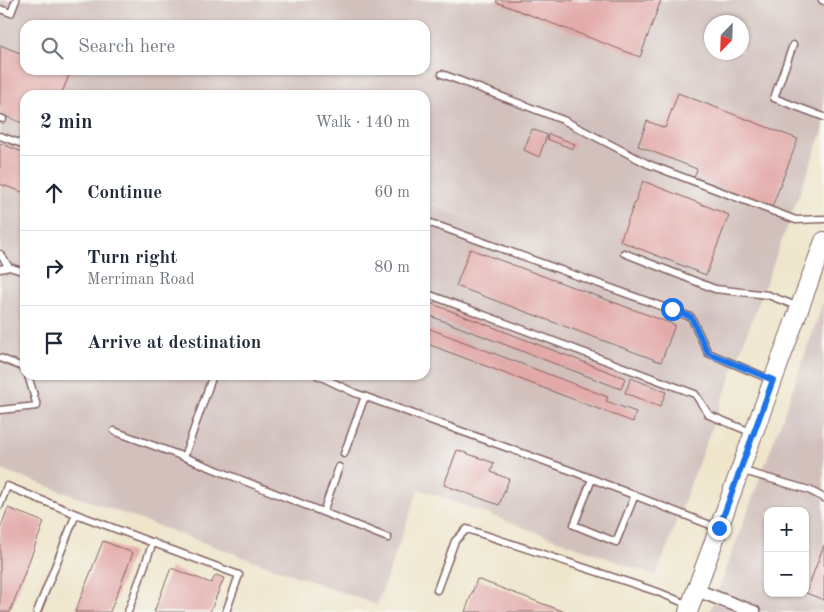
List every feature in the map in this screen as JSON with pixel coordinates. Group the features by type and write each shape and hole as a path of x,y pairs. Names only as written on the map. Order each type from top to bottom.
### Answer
{"main road":[{"path":"692,602 824,241"}],"street":[{"path":"692,602 754,612"}],"lane":[{"path":"0,9 11,13 16,0"},
{"path":"793,45 774,98 824,116"},
{"path":"442,74 563,120 648,164 796,220 824,219"},
{"path":"0,136 20,143"},
{"path":"430,223 691,317 708,353 773,380"},
{"path":"624,253 715,289 768,295 800,307"},
{"path":"0,254 9,267"},
{"path":"0,269 9,267 20,270"},
{"path":"430,295 695,394 709,415 754,433"},
{"path":"0,358 20,366"},
{"path":"0,410 37,406 29,380"},
{"path":"184,457 211,380"},
{"path":"328,380 365,396 635,495 719,528"},
{"path":"344,454 365,396"},
{"path":"114,431 388,538"},
{"path":"323,512 339,467"},
{"path":"740,470 824,496"},
{"path":"592,479 574,526 616,542 635,495"},
{"path":"0,505 7,486 239,575 226,612"},
{"path":"38,612 76,514"},
{"path":"437,590 455,541 467,529 692,602"},
{"path":"128,612 153,542"}],"shaded area":[{"path":"0,0 824,0 824,128 656,576 419,489 377,605 0,469"},
{"path":"824,300 824,612 710,612 782,419"}],"building":[{"path":"497,0 661,0 640,57 496,2"},
{"path":"0,45 20,53 20,75 69,75 63,90 20,90 20,122 0,114"},
{"path":"678,93 798,139 772,207 694,177 697,169 638,146 647,121 665,128"},
{"path":"532,129 547,135 539,157 524,150"},
{"path":"549,134 575,144 573,149 547,139"},
{"path":"0,143 20,151 20,191 0,184"},
{"path":"643,181 729,215 706,275 620,241"},
{"path":"470,249 675,325 661,362 456,286"},
{"path":"430,303 625,378 621,389 430,316"},
{"path":"430,329 608,397 606,401 636,412 633,422 430,345"},
{"path":"631,378 666,392 660,407 625,393"},
{"path":"457,450 494,463 491,472 509,479 499,505 444,485"},
{"path":"8,508 44,522 10,612 0,612 0,529"},
{"path":"103,541 133,553 110,612 75,612"},
{"path":"824,545 824,600 809,594 809,585"},
{"path":"171,568 211,583 216,575 224,578 210,612 154,612"},
{"path":"477,579 565,612 465,612"}],"route":[{"path":"672,309 691,317 708,353 740,368 773,380 719,528"}]}
